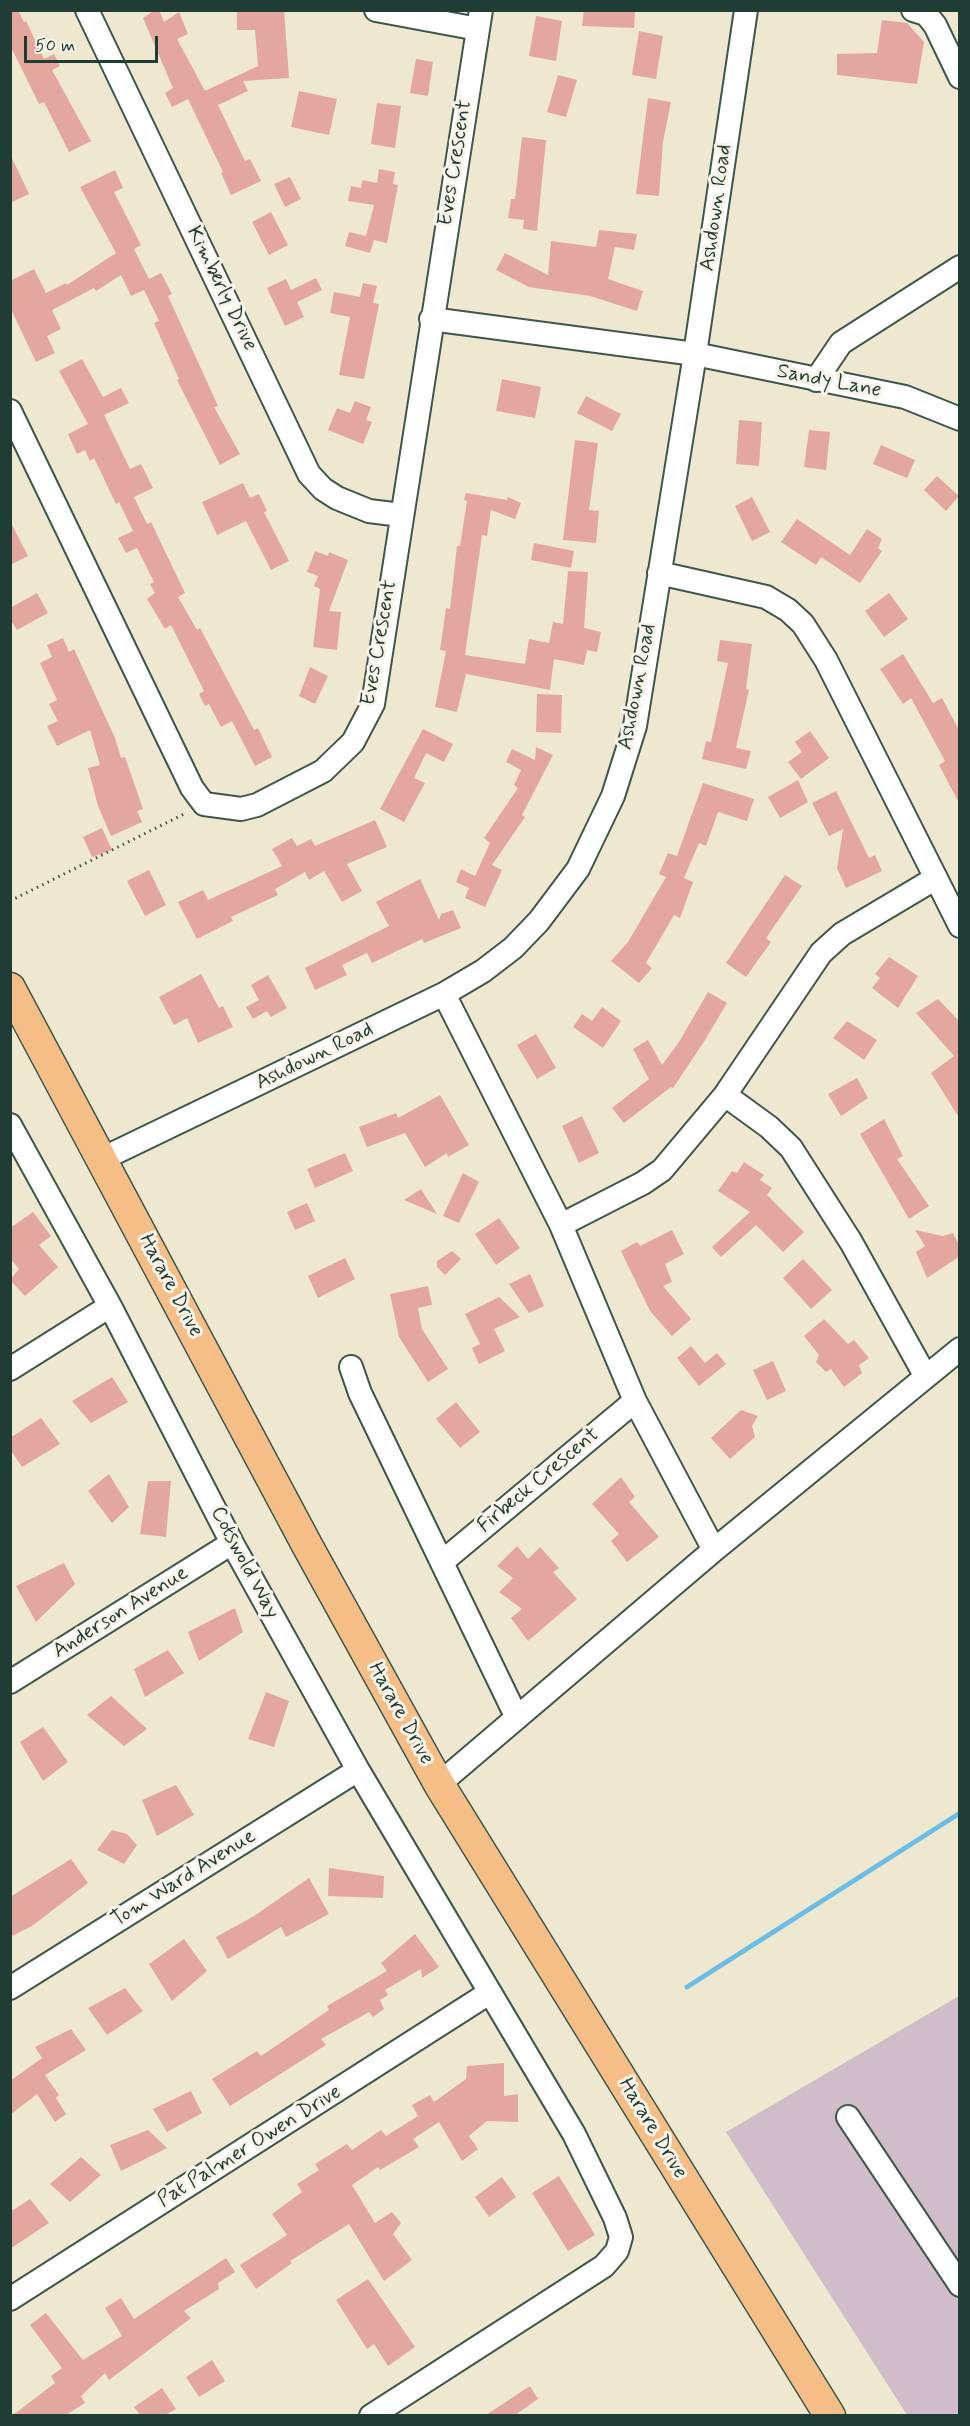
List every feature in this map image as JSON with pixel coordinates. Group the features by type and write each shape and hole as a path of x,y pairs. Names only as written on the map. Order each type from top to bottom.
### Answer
{"main road":[{"name":"Harare Drive","path":"10,988 308,1547 439,1784 830,2415"}],"street":[{"name":"Kimberly Drive","path":"87,10 309,474 323,489 337,498 369,510 401,515"},
{"path":"376,10 480,20"},
{"name":"Ashdown Road","path":"102,1160 444,994 513,948 539,921 578,869 612,796 635,726 695,354 746,10"},
{"path":"913,10 926,14 935,25 960,77"},
{"name":"Eves Crescent","path":"204,804 241,809 257,806 323,771 353,742 373,704 431,319 480,20"},
{"path":"816,380 841,343 960,267"},
{"name":"Sandy Lane","path":"431,319 695,354 905,396 960,419"},
{"path":"10,411 192,788 204,804"},
{"path":"659,573 766,597 789,610 803,624 826,660 960,926"},
{"path":"561,1225 643,1183 662,1170 725,1095 821,953 842,934 936,878"},
{"path":"444,994 561,1225 635,1401 714,1550"},
{"path":"725,1095 770,1127 790,1148 852,1242 926,1377"},
{"name":"Cotswold Way","path":"10,1125 110,1306 232,1543 358,1770 574,2134 615,2218 621,2236 617,2251 604,2266 371,2415"},
{"path":"10,1369 110,1306"},
{"path":"439,1784 714,1550 960,1349"},
{"path":"351,1367 360,1393 517,1718"},
{"name":"Firbeck Crescent","path":"442,1562 635,1401"},
{"name":"Anderson Avenue","path":"10,1682 232,1543"},
{"name":"Tom Ward Avenue","path":"10,1988 358,1770"},
{"name":"Pat Palmer Owen Drive","path":"10,2299 489,1993"},
{"path":"848,2117 960,2285"}],"path":[{"path":"10,902 204,804"}],"shaded area":[{"path":"959,1996 959,2415 907,2415 726,2132"}],"building":[{"path":"10,10 18,10 24,22 26,21 44,59 54,54 60,66 52,70 91,141 69,152 44,102 39,104 10,45"},
{"path":"159,10 164,22 179,12 188,34 177,39 205,91 258,66 255,30 237,30 237,11 284,10 289,78 243,81 248,91 218,105 245,161 250,159 261,181 231,195 221,173 223,172 188,99 172,107 165,93 173,88 143,18"},
{"path":"584,10 635,11 634,28 582,26"},
{"path":"536,16 562,21 556,61 529,56"},
{"path":"882,20 907,23 924,42 917,84 837,75 837,54 877,53"},
{"path":"639,31 663,36 656,79 632,75"},
{"path":"416,59 433,62 428,96 410,93"},
{"path":"558,75 577,80 566,117 547,112"},
{"path":"299,91 337,99 329,135 291,127"},
{"path":"648,98 671,102 663,142 659,196 636,194"},
{"path":"377,103 401,106 395,148 371,144"},
{"path":"522,137 546,140 537,231 523,229 524,220 508,218 511,199 515,199"},
{"path":"10,154 29,194 10,203"},
{"path":"379,169 395,172 393,184 398,185 387,243 374,240 370,253 345,246 349,232 366,236 374,205 348,201 351,186 361,188 362,180 377,183"},
{"path":"115,170 123,188 114,192 141,245 134,249 149,279 161,273 172,294 168,296 218,406 214,407 240,454 220,465 177,380 179,379 154,323 159,321 144,290 131,296 121,275 96,291 94,288 52,310 61,329 47,336 55,353 36,362 10,307 10,281 34,269 46,293 66,283 67,285 116,253 80,187"},
{"path":"290,177 301,199 285,207 274,184"},
{"path":"271,212 288,245 269,255 252,222"},
{"path":"599,230 637,234 634,250 615,247 608,279 643,291 637,311 590,296 529,287 496,270 505,253 548,275 551,241 596,247"},
{"path":"316,278 322,290 297,302 304,317 285,326 267,288 286,279 291,290"},
{"path":"363,283 377,286 373,303 379,304 364,379 339,375 350,317 330,313 334,292 360,297"},
{"path":"82,359 103,397 121,388 129,403 104,415 130,469 141,464 153,488 134,497 147,524 151,522 185,593 178,597 197,630 200,628 254,730 258,728 272,757 255,766 232,721 221,727 209,704 205,706 199,694 204,691 171,625 165,629 147,599 155,593 150,584 154,582 137,548 126,553 118,538 133,531 119,502 116,504 94,458 90,461 85,450 77,454 68,434 88,424 59,371"},
{"path":"502,379 541,387 535,418 496,411"},
{"path":"586,396 621,414 612,431 577,413"},
{"path":"355,401 371,407 366,420 372,422 363,444 328,430 337,408 350,413"},
{"path":"739,420 762,422 759,466 736,464"},
{"path":"809,430 830,432 826,470 804,467"},
{"path":"575,440 598,443 589,510 599,511 596,543 563,540"},
{"path":"881,445 915,460 907,478 873,464"},
{"path":"937,476 959,496 946,511 924,490"},
{"path":"243,483 250,498 259,494 267,511 264,512 289,561 271,570 246,521 217,535 202,502"},
{"path":"466,493 507,500 508,497 521,503 515,519 491,510 487,536 482,535 465,655 525,664 529,639 549,643 553,622 563,624 568,571 588,572 584,628 601,632 597,652 587,650 584,665 554,659 550,690 466,674 457,712 435,707 446,651 440,650 446,608 450,609 457,546 460,546 467,501 464,500"},
{"path":"752,497 770,532 752,541 735,506"},
{"path":"797,519 850,555 867,529 882,539 878,548 882,551 860,583 821,557 816,565 781,542"},
{"path":"10,521 28,556 10,565"},
{"path":"534,543 574,551 571,568 531,560"},
{"path":"315,551 328,556 329,552 348,560 329,611 341,612 337,650 313,647 320,589 314,586 318,576 307,572"},
{"path":"37,593 48,613 17,630 10,619 10,608"},
{"path":"889,593 908,619 884,637 865,611"},
{"path":"63,638 69,652 74,649 115,738 121,758 125,757 143,809 137,811 142,822 111,836 98,806 88,768 100,765 90,730 57,746 47,726 58,721 49,704 57,700 40,663 52,657 47,645"},
{"path":"720,640 752,644 746,689 749,690 736,748 751,751 746,769 702,759 706,741 711,742 728,663 717,661"},
{"path":"903,654 933,703 942,698 960,732 960,805 939,765 945,761 911,698 903,704 880,669"},
{"path":"310,667 328,676 315,704 299,696"},
{"path":"537,694 562,695 561,733 536,732"},
{"path":"423,729 453,744 444,762 426,753 414,778 425,783 404,822 380,809"},
{"path":"810,731 829,758 801,779 788,762 802,752 795,742"},
{"path":"536,747 553,755 522,815 525,817 492,865 502,870 485,907 465,898 469,888 456,882 461,869 475,876 490,843 484,838 518,788 514,785 521,770 506,762 512,749 535,760"},
{"path":"798,780 808,802 780,818 768,797"},
{"path":"703,783 754,799 747,821 718,812 706,846 699,843 684,878 693,882 680,918 674,915 646,963 652,968 639,983 611,961 628,942 666,877 659,874 668,853 677,856"},
{"path":"836,791 869,858 875,855 882,871 846,888 837,868 843,829 829,836 812,803"},
{"path":"375,820 387,847 347,864 362,891 342,902 324,871 309,880 305,872 275,889 278,895 231,917 233,921 197,939 178,902 203,890 208,900 282,866 272,849 292,838 297,846 311,839 315,846"},
{"path":"102,828 112,850 92,857 83,837"},
{"path":"149,870 166,905 145,916 127,881"},
{"path":"785,875 802,886 766,938 771,942 746,977 726,963"},
{"path":"420,879 439,920 441,914 453,910 461,928 424,943 422,939 372,963 367,953 342,965 347,975 315,990 305,968 389,926 376,902"},
{"path":"889,957 918,976 898,1008 872,988 880,978 875,974"},
{"path":"201,974 219,1008 223,1006 233,1027 198,1043 187,1018 174,1025 159,997"},
{"path":"268,975 287,1008 271,1017 267,1011 253,1019 246,1007 259,1000 251,985"},
{"path":"708,992 727,1003 705,1040 673,1088 671,1087 624,1123 612,1108 649,1079 633,1049 648,1040 662,1065 679,1042"},
{"path":"938,999 960,1022 960,1119 931,1073 954,1056 916,1013"},
{"path":"602,1007 621,1021 603,1048 573,1027 582,1014 592,1021"},
{"path":"847,1021 877,1040 864,1060 833,1038"},
{"path":"536,1034 556,1068 537,1079 517,1045"},
{"path":"857,1078 868,1098 841,1116 828,1094"},
{"path":"440,1095 469,1145 448,1157 447,1153 425,1167 405,1133 367,1147 359,1127 396,1113 398,1118"},
{"path":"582,1116 599,1153 579,1163 562,1126"},
{"path":"884,1119 903,1156 897,1159 929,1206 909,1219 860,1134"},
{"path":"345,1153 353,1171 315,1188 307,1169"},
{"path":"744,1162 764,1175 760,1180 772,1188 767,1195 804,1232 783,1252 756,1225 721,1257 712,1247 750,1212 718,1191 732,1171 737,1173"},
{"path":"463,1173 479,1182 459,1223 443,1216"},
{"path":"421,1189 437,1214 404,1200"},
{"path":"307,1203 315,1221 295,1230 287,1212"},
{"path":"33,1212 51,1236 39,1245 58,1267 25,1296 10,1280 19,1269 10,1258 10,1228"},
{"path":"499,1218 520,1248 496,1265 475,1234"},
{"path":"672,1230 684,1254 665,1264 672,1282 663,1286 691,1319 672,1336 650,1311 621,1251 637,1242 640,1246"},
{"path":"915,1230 943,1236 953,1233 960,1247 960,1256 927,1278 916,1252 925,1246"},
{"path":"452,1251 461,1259 445,1275 437,1267 437,1261"},
{"path":"345,1258 355,1279 318,1298 308,1276"},
{"path":"803,1259 832,1290 811,1309 783,1278"},
{"path":"530,1274 544,1306 529,1313 509,1284"},
{"path":"428,1286 432,1305 418,1308 422,1329 448,1369 428,1382 399,1337 390,1294"},
{"path":"499,1297 520,1317 494,1329 505,1351 479,1364 472,1348 480,1344 465,1314"},
{"path":"824,1319 848,1344 854,1340 869,1358 859,1365 862,1373 844,1387 831,1369 826,1372 816,1362 819,1355 804,1336"},
{"path":"691,1346 705,1363 717,1353 726,1364 699,1386 677,1358"},
{"path":"773,1361 786,1391 767,1400 753,1370"},
{"path":"112,1377 128,1402 91,1423 72,1401"},
{"path":"456,1402 480,1432 460,1448 436,1419"},
{"path":"741,1410 758,1416 752,1426 755,1437 730,1459 711,1438"},
{"path":"41,1418 60,1444 22,1467 10,1449 10,1438"},
{"path":"109,1474 129,1507 112,1523 88,1491"},
{"path":"621,1477 635,1497 629,1502 659,1537 627,1562 611,1541 619,1534 592,1504"},
{"path":"148,1481 171,1481 166,1537 140,1534"},
{"path":"517,1546 528,1559 540,1547 559,1568 553,1572 577,1599 528,1641 511,1618 522,1609 499,1592 513,1578 497,1566"},
{"path":"64,1563 75,1584 36,1622 16,1586"},
{"path":"235,1608 243,1632 199,1661 188,1632"},
{"path":"168,1650 184,1673 145,1697 134,1669"},
{"path":"266,1692 289,1701 274,1747 248,1739"},
{"path":"111,1696 147,1729 124,1746 87,1715"},
{"path":"43,1727 68,1762 43,1781 20,1742"},
{"path":"176,1785 194,1815 157,1836 142,1800"},
{"path":"112,1830 127,1834 137,1845 124,1864 97,1850"},
{"path":"71,1859 88,1883 32,1926 10,1937 10,1897"},
{"path":"329,1868 384,1876 383,1898 328,1896"},
{"path":"309,1878 329,1914 286,1937 281,1927 228,1959 216,1937 254,1916"},
{"path":"415,1934 439,1967 422,1978 421,1969 385,1990 388,1995 380,2000 384,2009 373,2017 369,2012 321,2039 326,2045 230,2106 212,2079 257,2051 261,2056 329,2010 327,2006 387,1971 381,1963"},
{"path":"184,1939 207,1971 172,2001 149,1964"},
{"path":"125,1988 143,2011 107,2035 88,2008"},
{"path":"71,2029 86,2050 45,2075 59,2095 56,2098 66,2114 55,2122 37,2094 10,2115 10,2081 42,2058 35,2047"},
{"path":"504,2063 504,2096 518,2094 518,2122 487,2121 469,2136 478,2149 462,2161 439,2122 413,2139 419,2147 380,2170 378,2167 352,2185 375,2223 392,2212 401,2223 393,2234 412,2260 384,2281 349,2224 290,2261 292,2263 256,2289 240,2265 287,2235 272,2214 302,2192 297,2184 319,2170 315,2164 347,2144 352,2150 381,2130 386,2136 418,2116 412,2105 430,2095 434,2102 466,2079 467,2066"},
{"path":"191,2091 202,2113 167,2132 153,2109"},
{"path":"148,2130 167,2148 121,2171 110,2145"},
{"path":"81,2157 101,2175 70,2202 50,2184"},
{"path":"559,2176 595,2235 568,2251 532,2193"},
{"path":"502,2177 516,2197 489,2217 475,2197"},
{"path":"30,2199 49,2223 10,2249 10,2212"},
{"path":"226,2258 235,2272 218,2283 219,2289 184,2311 191,2318 109,2380 105,2373 81,2396 85,2403 66,2415 13,2415 55,2383 51,2376 62,2368 30,2325 46,2313 83,2360 122,2336 105,2308 121,2298 134,2319"},
{"path":"368,2279 415,2347 388,2366 374,2344 367,2349 336,2300"},
{"path":"212,2360 225,2381 199,2397 186,2377"},
{"path":"530,2386 538,2399 515,2415 486,2415"},
{"path":"162,2388 176,2409 165,2415 140,2415 134,2407"}],"waterway":[{"path":"687,1987 960,1813"}]}
